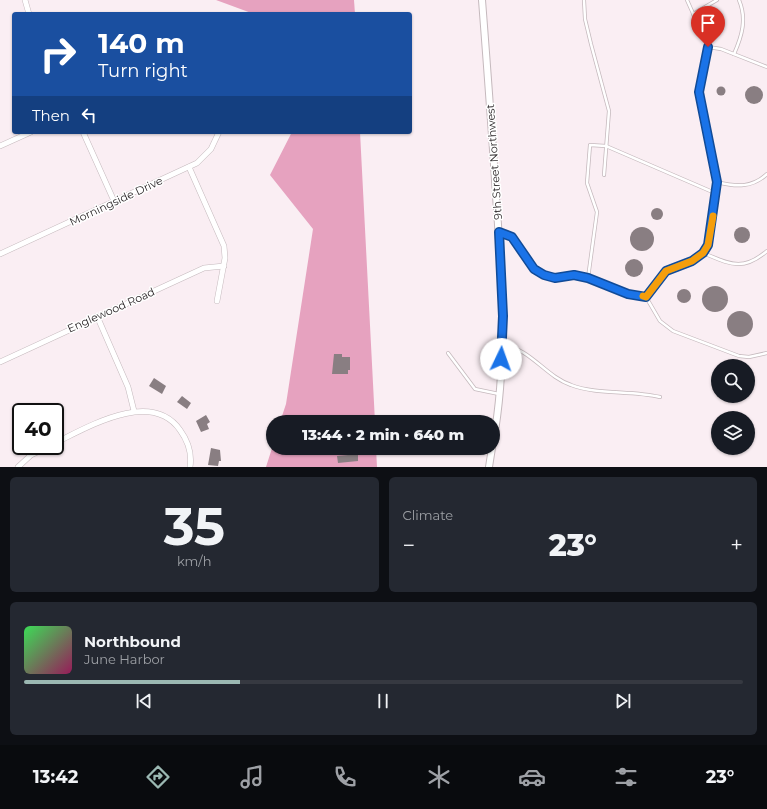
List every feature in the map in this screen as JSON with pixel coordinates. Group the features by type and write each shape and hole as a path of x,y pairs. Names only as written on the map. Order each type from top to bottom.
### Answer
{"street":[{"path":"26,0 29,12"},
{"name":"9th Street Northwest","path":"482,0 499,232 502,345 496,415"},
{"path":"0,146 27,134"},
{"path":"84,134 114,201"},
{"name":"Morningside Drive","path":"0,254 189,167 206,154 218,134"},
{"path":"189,167 223,241 225,252 224,266 218,300"},
{"name":"Englewood Road","path":"0,362 204,268 224,266"},
{"path":"97,316 128,387 134,411"},
{"path":"64,440 112,417 134,411 151,412 167,418 176,425 187,442 190,453 190,467"},
{"path":"18,467 31,455"},
{"path":"489,467 491,455"}],"lane":[{"path":"584,0 585,19 590,44 608,102 609,111 604,175"},
{"path":"646,297 666,271 692,261 703,253 708,245 717,182 699,92 708,47 687,0"},
{"path":"693,14 718,0"},
{"path":"734,54 743,30 742,10 739,0"},
{"path":"708,47 734,54 767,67"},
{"path":"588,278 598,212 587,183 590,145 606,146 715,193"},
{"path":"717,182 730,185 752,184 767,174"},
{"path":"499,232 512,237 534,269 544,275 555,278 574,275 588,278 628,294 646,297"},
{"path":"703,253 731,264 741,265 758,259 767,251"},
{"path":"646,297 660,321 673,331 739,356 749,357 767,352"},
{"path":"502,345 515,348 529,355 550,374 573,386 597,390 640,392 660,397"},
{"path":"448,353 475,389 499,394"}],"shaded area":[{"path":"216,0 354,0 355,12 249,12"},
{"path":"291,134 360,134 375,415 282,415 286,404 313,229 270,175"},
{"path":"270,455 376,455 377,467 266,467"}],"building":[{"path":"716,20 720,20 722,24 720,28 716,28 714,26 714,22"},
{"path":"754,86 758,87 762,91 762,99 758,103 754,104 750,103 746,99 745,95 746,91 750,87"},
{"path":"719,87 723,87 725,91 723,95 719,95 717,93 717,89"},
{"path":"659,208 662,209 662,219 655,220 652,219 651,212 652,209"},
{"path":"642,227 651,230 654,239 651,248 642,251 633,248 630,239 633,230"},
{"path":"739,227 745,227 750,232 748,241 745,243 739,243 734,238 734,232"},
{"path":"634,259 640,262 643,268 640,274 634,277 628,274 625,268 628,262"},
{"path":"715,286 724,290 728,299 724,308 715,312 706,308 702,299 706,290"},
{"path":"684,289 689,291 691,296 689,301 684,303 679,301 677,296 679,291"},
{"path":"740,311 749,315 753,324 749,333 740,337 731,333 727,324 731,315"},
{"path":"334,354 342,354 342,357 350,357 350,370 348,370 348,374 332,374"},
{"path":"154,378 166,386 162,394 149,386"},
{"path":"182,396 191,403 187,409 177,402"},
{"path":"206,415 210,422 207,424 209,429 201,432 196,421"},
{"path":"211,448 220,450 221,461 219,461 218,466 208,465"},
{"path":"358,455 358,461 338,463 337,456"}],"slow traffic":[{"path":"643,296 646,297 666,271 692,261 703,253 708,245 713,216"}],"route":[{"path":"501,359 503,316 499,232 512,237 534,269 544,275 555,278 574,275 588,278 628,294 646,297 666,271 692,261 703,253 708,245 716,200 715,187 717,182 699,92 708,47"}]}
